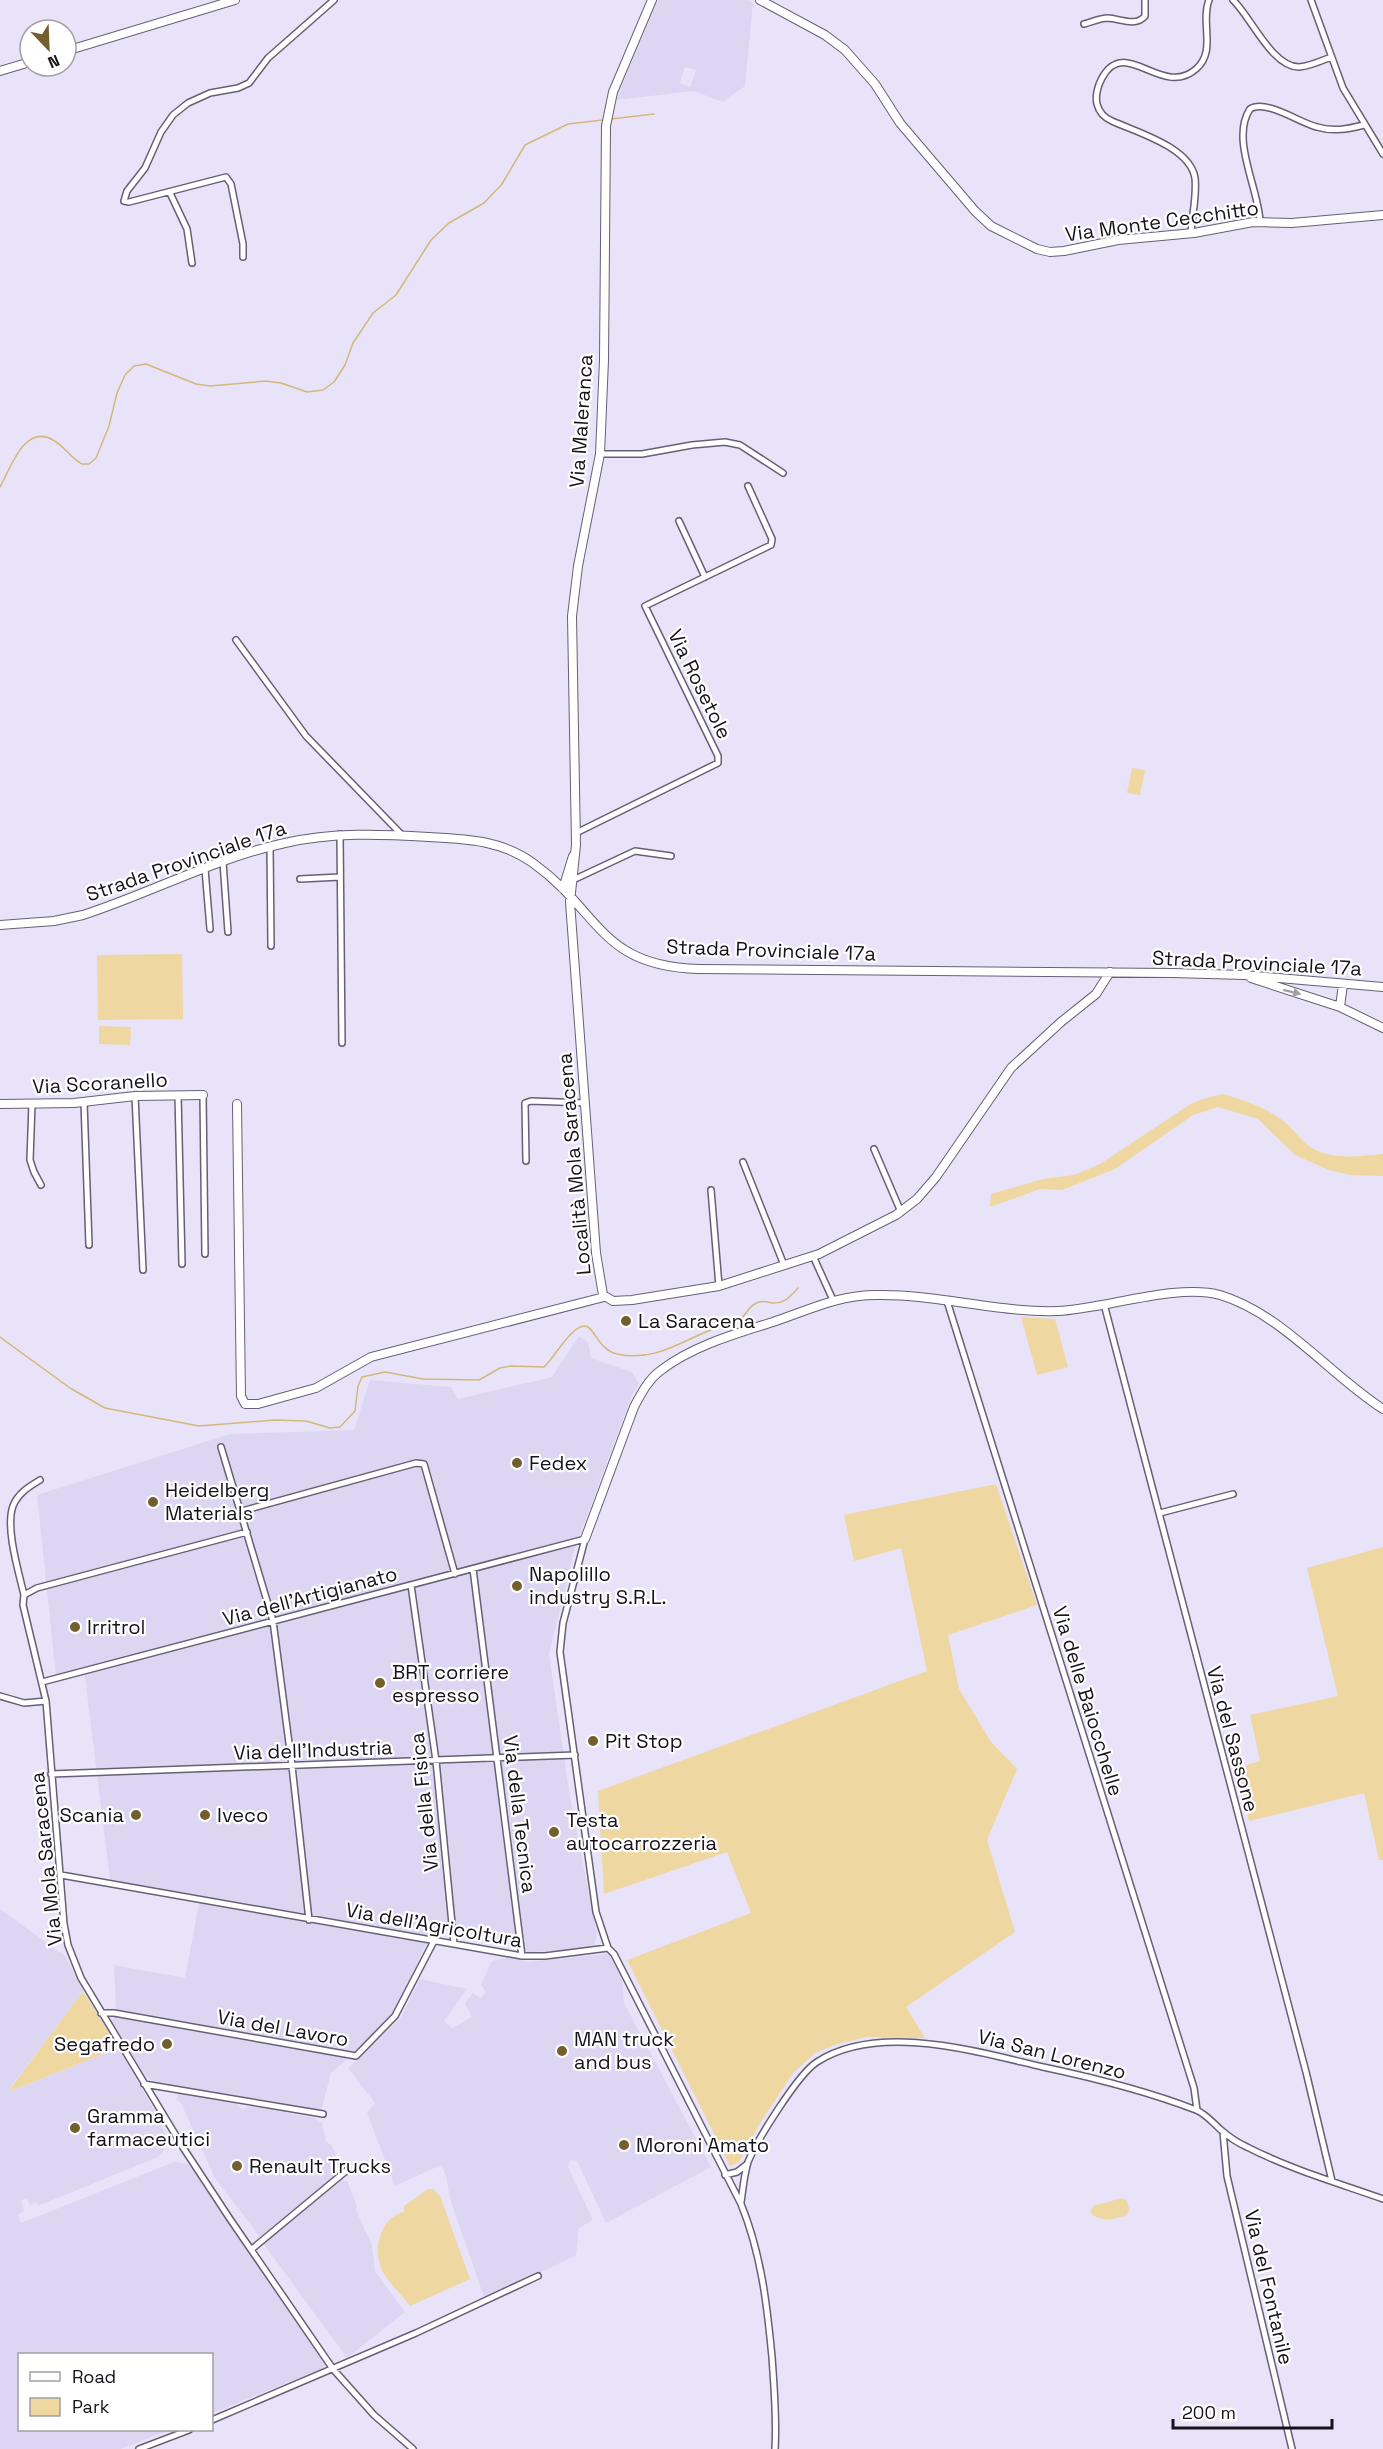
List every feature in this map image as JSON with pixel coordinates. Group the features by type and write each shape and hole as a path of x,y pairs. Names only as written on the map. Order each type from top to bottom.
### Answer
{"street":[{"path":"78,47 235,0"},
{"path":"243,257 243,244 231,184 226,177 170,193 124,201 127,191 145,168 161,132 173,116 188,104 210,93 238,88 249,83 268,58 334,0"},
{"name":"Via Maleranca","path":"573,880 576,833 572,616 578,566 600,454 604,360 606,126 613,92 651,0"},
{"name":"Via Monte Cecchitto","path":"760,0 829,38 845,50 875,84 900,123 975,211 989,224 1037,249 1055,252 1118,240 1191,233 1260,222 1292,223 1383,215"},
{"path":"1084,24 1106,18 1140,21 1145,16 1144,0"},
{"path":"1191,233 1196,187 1190,165 1163,144 1107,119 1099,109 1097,97 1103,76 1110,68 1118,64 1135,63 1169,79 1195,70 1203,62 1207,52 1206,16 1209,0"},
{"path":"1233,0 1273,52 1288,65 1304,66 1331,57"},
{"path":"1311,0 1343,88 1383,154"},
{"path":"0,71 18,66"},
{"path":"1260,222 1243,143 1245,120 1252,108 1262,105 1322,129 1344,129 1364,125"},
{"path":"170,193 188,229 192,263"},
{"path":"600,454 642,454 692,445 726,442 740,445 783,473"},
{"path":"679,521 705,577 772,543 748,486"},
{"name":"Via Rosetole","path":"576,833 715,765 718,761 645,606 705,577"},
{"path":"236,640 306,736 402,835"},
{"path":"340,834 342,1042"},
{"name":"Strada Provinciale 17a","path":"0,925 79,916 270,846 340,834 402,835 500,844 534,863 563,889 598,929 622,950 641,959 665,966 699,969 1244,975 1383,987"},
{"path":"270,846 271,946"},
{"path":"573,880 635,851 671,856"},
{"path":"563,889 567,869 576,852"},
{"path":"223,862 228,932"},
{"path":"205,869 210,929"},
{"path":"300,879 340,877"},
{"name":"Località Mola Saracena","path":"573,880 570,897 596,1253 601,1290 604,1297 615,1301 637,1300 719,1286 813,1256 859,1236 901,1212 917,1199 936,1178 1009,1070 1053,1029 1096,994 1110,972"},
{"path":"1244,975 1340,1007 1383,1028"},
{"path":"1340,1007 1343,984"},
{"path":"178,1095 182,1264"},
{"path":"202,1095 205,1254"},
{"name":"Via Scoranello","path":"0,1104 84,1102 135,1096 202,1095"},
{"path":"135,1096 143,1270"},
{"path":"526,1161 525,1103 531,1101 585,1103"},
{"path":"84,1102 89,1245"},
{"path":"32,1104 30,1160 42,1185"},
{"path":"237,1104 241,1396 245,1404 258,1404 312,1390 336,1379 374,1356 604,1297"},
{"path":"874,1149 901,1212"},
{"path":"743,1162 784,1265"},
{"path":"711,1190 719,1286"},
{"path":"813,1256 832,1300"},
{"path":"775,2449 774,2388 765,2297 755,2243 741,2204 614,1954 608,1948 596,1912 561,1661 560,1643 585,1539 634,1407 643,1391 655,1375 668,1366 718,1340 832,1300 850,1296 886,1295 1036,1311 1067,1310 1191,1293 1212,1293 1232,1299 1270,1320 1344,1381 1383,1409"},
{"name":"Via delle Baiocchelle","path":"947,1301 1191,2078 1197,2099 1197,2110"},
{"name":"Via del Sassone","path":"1104,1304 1300,2050 1332,2181"},
{"path":"221,1447 273,1621 309,1920"},
{"path":"242,1511 416,1463 424,1464 455,1574"},
{"name":"Via Mola Saracena","path":"40,1480 24,1490 13,1506 11,1535 24,1595 23,1605 46,1701 64,1923 68,1945 81,1978 184,2149 333,2369 374,2415 413,2449"},
{"path":"1160,1514 1233,1494"},
{"path":"24,1595 37,1588 247,1532"},
{"name":"Via dell'Artigianato","path":"42,1682 585,1539"},
{"name":"Via della Tecnica","path":"473,1569 522,1956"},
{"name":"Via della Fisica","path":"411,1585 436,1761 454,1944"},
{"path":"0,1696 24,1702 46,1701"},
{"name":"Via dell'Industria","path":"51,1774 575,1755"},
{"name":"Via dell'Agricoltura","path":"61,1875 522,1956 544,1956 608,1948"},
{"name":"Via del Lavoro","path":"101,2013 114,2013 356,2056 395,2016 434,1941"},
{"name":"Via San Lorenzo","path":"748,2164 786,2098 808,2069 827,2057 871,2044 901,2043 969,2049 1089,2077 1197,2110 1223,2132 1253,2150 1383,2199"},
{"path":"144,2084 324,2114"},
{"name":"Via del Fontanile","path":"1223,2132 1227,2176 1292,2449"},
{"path":"725,2175 737,2172 748,2164"},
{"path":"741,2204 748,2164"},
{"path":"252,2249 346,2171"},
{"path":"213,2420 333,2369 538,2276"},
{"path":"139,2449 186,2431"}],"shaded area":[{"path":"658,0 747,0 753,3 745,86 722,102 694,91 616,100","holes":["685,67 696,70 690,87 680,83"]},
{"path":"579,1336 588,1342 591,1358 632,1372 639,1384 632,1395 574,1551 549,1654 570,1797 597,1935 594,1946 530,1952 504,1945 463,1928 436,1924 393,2014 355,2052 116,2009 114,1965 185,1978 200,1897 110,1880 84,1669 56,1676 37,1495 230,1434 354,1430 370,1380 451,1387 458,1399 552,1377"},
{"path":"0,1909 65,1956 83,1991 10,2088 12,2091 118,2048 151,2104 167,2137 164,2150 158,2157 38,2206 36,2202 30,2205 27,2198 21,2201 24,2211 18,2215 21,2223 174,2162 189,2164 325,2363 324,2368 213,2413 213,2353 18,2353 18,2431 166,2431 121,2449 0,2449"},
{"path":"607,1954 611,1956 622,1977 624,2003 711,2167 606,2223 577,2161 570,2160 568,2167 593,2220 579,2228 576,2255 485,2300 450,2199 446,2176 441,2165 395,2186 367,2113 375,2103 348,2068 400,2019 420,1979 467,1989 444,2021 452,2028 472,2017 465,2003 473,1993 480,1998 486,1992 481,1985 492,1961 509,1957 527,1962"},
{"path":"117,2016 344,2057 346,2060 331,2073 322,2108 319,2110 158,2084 146,2077 111,2020"},
{"path":"178,2093 235,2103 242,2110 251,2106 314,2118 322,2123 326,2141 332,2146 341,2167 340,2172 260,2237 215,2178 181,2103 176,2100"},
{"path":"342,2180 347,2181 357,2206 356,2210 372,2245 375,2271 405,2312 347,2358 263,2243"}],"green space":[{"path":"1132,768 1145,770 1140,795 1127,793"},
{"path":"182,954 183,1019 98,1020 97,955"},
{"path":"99,1026 131,1027 130,1045 99,1044"},
{"path":"1223,1094 1265,1109 1287,1124 1306,1144 1330,1155 1383,1154 1383,1176 1351,1175 1329,1170 1295,1155 1258,1119 1218,1107 1193,1115 1115,1169 1062,1190 1040,1189 990,1207 991,1194 1043,1179 1074,1175 1100,1164 1189,1105"},
{"path":"1021,1317 1055,1319 1068,1367 1037,1375"},
{"path":"996,1484 1037,1605 948,1635 959,1689 991,1742 1017,1769 987,1840 1015,1932 906,2007 925,2038 866,2037 834,2045 815,2053 793,2073 760,2123 739,2162 730,2166 627,1960 751,1913 727,1852 604,1894 598,1791 927,1671 901,1548 854,1561 844,1515"},
{"path":"1383,1547 1383,1860 1379,1860 1364,1793 1249,1821 1237,1768 1260,1761 1250,1715 1338,1696 1307,1568"},
{"path":"83,1991 118,2048 11,2091 10,2089"},
{"path":"428,2189 433,2189 440,2196 470,2279 410,2306 381,2268 379,2242 390,2220 404,2212 404,2206"},
{"path":"1122,2198 1126,2200 1130,2210 1125,2216 1106,2219 1090,2212 1093,2206"}],"waterway":[{"path":"611,119 654,114"},
{"path":"0,487 19,451 34,438 43,436 53,440 82,464 89,464 96,458 109,426 117,393 125,375 134,366 146,364 196,384 210,386 266,381 281,383 307,392 323,390 334,382 345,365 353,343 373,313 396,295 431,240 449,223 484,203 502,184 525,145 568,124 603,120"},
{"path":"0,1337 70,1388 105,1408 199,1426 275,1420 306,1421 330,1428 340,1427 355,1411 358,1386 362,1377 385,1372 423,1379 479,1380 500,1368 544,1367 569,1336 580,1327 585,1326 611,1352 630,1356 654,1353 739,1320 756,1303 784,1301 798,1288"}],"place":[{"name":"La Saracena","path":"626,1321"},
{"name":"Fedex","path":"517,1463"},
{"name":"Heidelberg Materials","path":"153,1502"},
{"name":"Napolillo industry S.R.L.","path":"517,1586"},
{"name":"Irritrol","path":"75,1627"},
{"name":"BRT corriere espresso","path":"380,1683"},
{"name":"Pit Stop","path":"593,1741"},
{"name":"Scania","path":"136,1815"},
{"name":"Iveco","path":"205,1815"},
{"name":"Testa autocarrozzeria","path":"554,1832"},
{"name":"Segafredo","path":"167,2044"},
{"name":"MAN truck and bus","path":"562,2051"},
{"name":"Gramma farmaceutici","path":"75,2128"},
{"name":"Moroni Amato","path":"624,2145"},
{"name":"Renault Trucks","path":"237,2166"}]}
